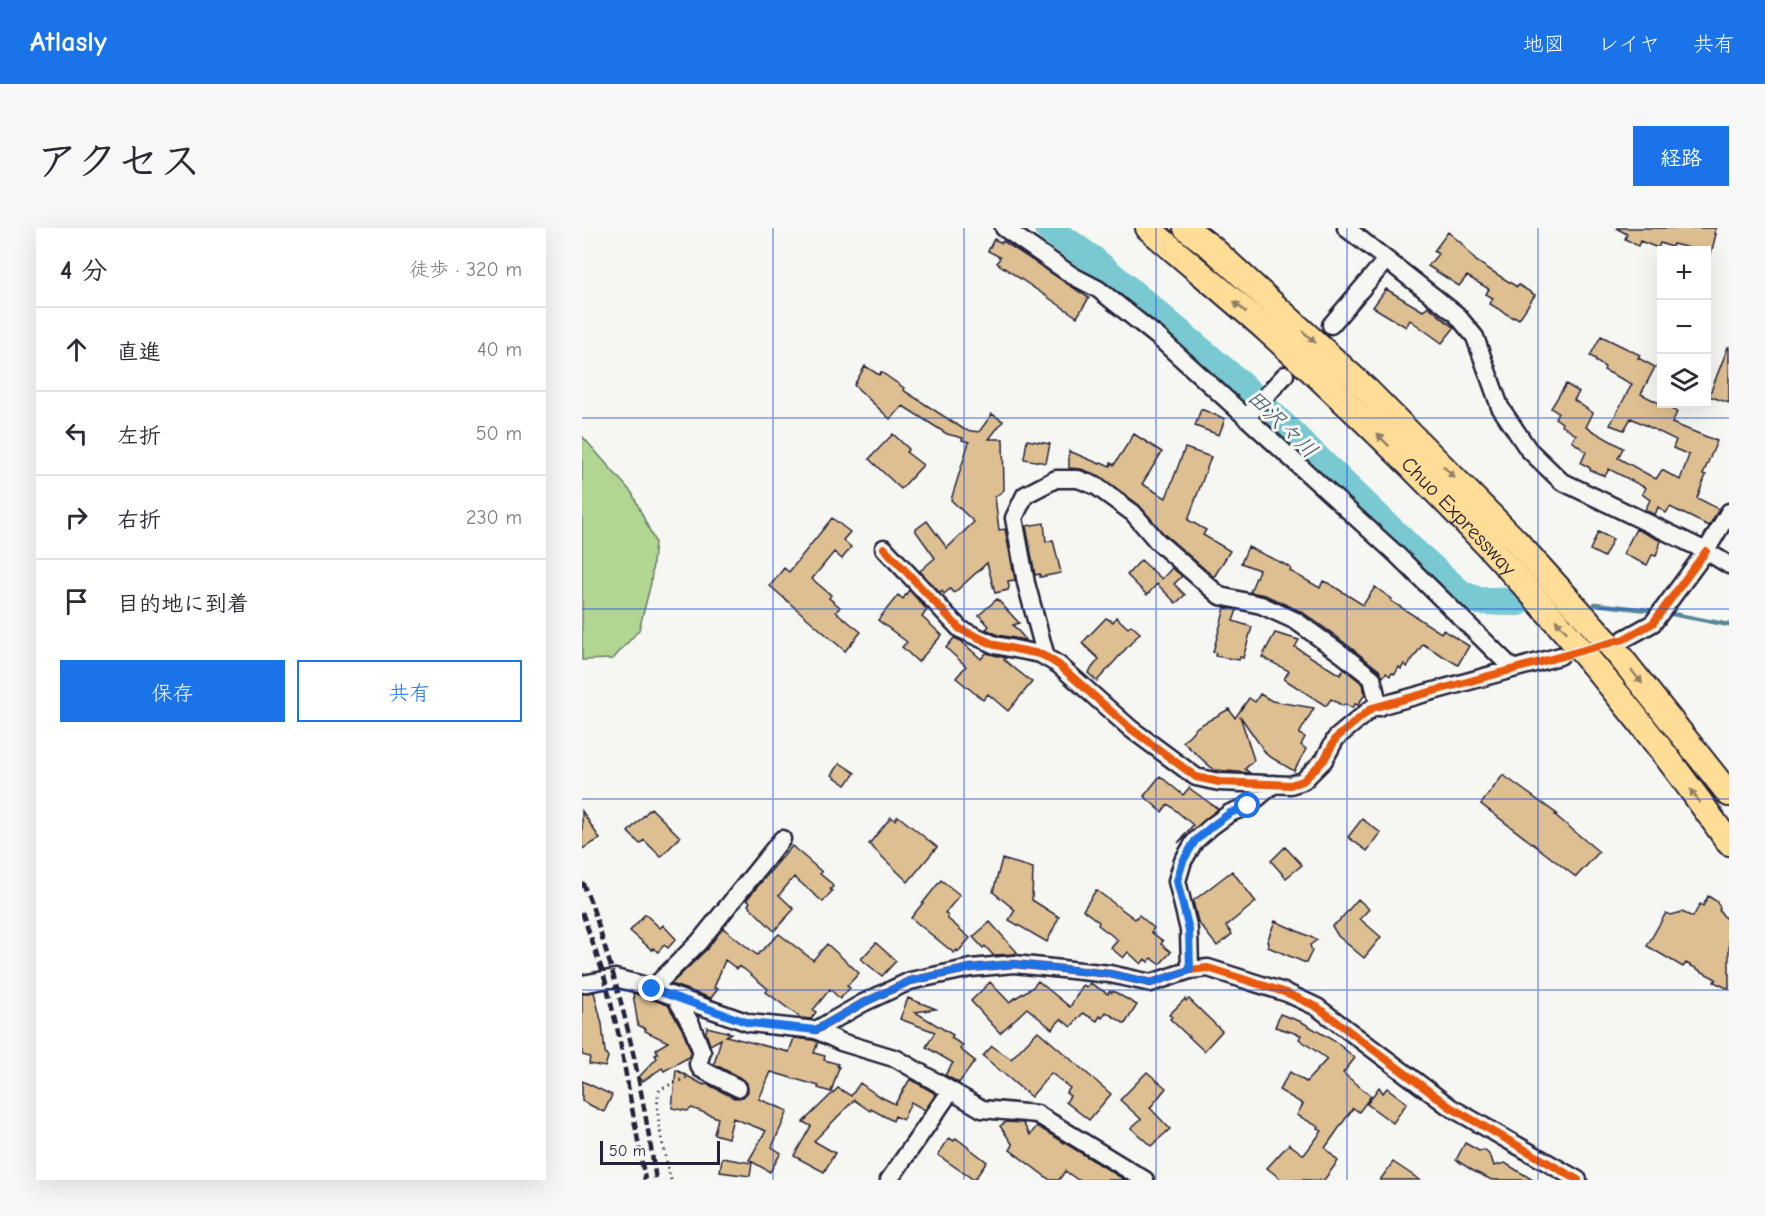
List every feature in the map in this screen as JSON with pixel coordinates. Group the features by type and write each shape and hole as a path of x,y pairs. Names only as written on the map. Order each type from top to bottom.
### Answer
{"highway":[{"name":"Chuo Expressway","path":"1148,228 1268,331 1359,416 1448,505 1571,637 1648,732 1729,843"},
{"name":"Chuo Expressway","path":"1186,228 1212,248 1368,390 1515,540 1618,654 1729,794"}],"street":[{"path":"1004,228 1073,276 1098,290 1158,337 1395,553 1513,669"},
{"path":"1346,228 1456,314 1475,338 1500,407 1528,449 1561,481 1706,551 1729,565"},
{"path":"1331,325 1386,260"},
{"path":"1246,418 1285,375"},
{"path":"1046,657 1026,583 1014,518 1025,495 1056,479 1078,479 1096,486 1133,513 1157,541 1220,596 1261,605 1296,621 1343,655 1372,678 1380,706"},
{"path":"1624,639 1654,621 1706,551 1729,512"},
{"path":"884,548 960,629 995,645 1046,657 1059,665 1131,729 1196,777 1219,782 1290,785 1303,781 1324,760 1336,738 1372,708 1560,656"},
{"path":"1190,970 1189,930 1177,881 1183,861 1195,841 1212,826 1230,813 1248,806 1274,784"},
{"path":"652,989 699,942 782,839"},
{"path":"816,1030 863,1003 910,981 971,968 1014,964 1110,974 1151,983 1190,970 1208,968 1287,993 1317,1007 1450,1107 1578,1180"},
{"path":"582,984 615,978 749,1023 816,1030 841,1042 897,1059 982,1109 1037,1114 1145,1180"},
{"path":"676,998 702,1052 698,1064 701,1069 738,1088"},
{"path":"889,1180 950,1092"}],"path":[{"path":"671,1180 657,1095 660,1089 690,1076 698,1064"}],"green space":[{"path":"582,436 632,493 655,542 651,583 639,630 613,659 582,660"}],"building":[{"path":"1616,228 1716,228 1711,254 1711,246 1673,244 1669,246 1660,243 1657,248 1640,241 1638,246 1625,239 1627,234"},
{"path":"1448,232 1476,261 1517,287 1519,285 1535,295 1519,319 1514,316 1513,318 1490,304 1493,298 1486,294 1489,289 1467,276 1459,286 1428,266 1438,254 1434,251"},
{"path":"994,239 1002,243 1003,241 1089,298 1077,317 997,263 1000,257 988,251"},
{"path":"1386,289 1423,311 1428,306 1454,328 1442,343 1410,320 1406,327 1373,307"},
{"path":"1601,336 1640,355 1638,358 1655,367 1641,394 1657,402 1657,408 1669,408 1677,412 1672,423 1717,441 1703,474 1706,475 1697,498 1719,509 1709,526 1670,507 1666,513 1658,507 1655,515 1645,510 1650,500 1642,494 1646,488 1609,469 1605,476 1590,470 1581,463 1586,452 1572,441 1576,435 1561,425 1562,423 1555,418 1558,413 1551,408 1566,384 1579,392 1574,400 1593,413 1586,427 1623,448 1618,458 1656,479 1662,470 1680,480 1689,455 1673,448 1676,440 1631,418 1624,430 1610,425 1632,384 1604,370 1605,367 1590,356"},
{"path":"1729,347 1729,403 1711,397 1711,391"},
{"path":"865,366 879,375 881,372 904,388 903,390 965,430 979,432 992,414 1003,421 989,439 1003,439 1004,490 995,497 999,530 1005,529 1015,580 1008,581 1008,590 995,593 987,563 954,593 950,589 944,594 942,591 940,593 920,571 935,558 915,530 927,521 947,548 974,522 951,500 969,442 947,434 903,406 890,419 854,385"},
{"path":"1201,409 1225,419 1219,435 1195,426"},
{"path":"893,434 909,449 906,452 923,465 901,489 869,459"},
{"path":"1134,434 1162,452 1142,484 1166,498 1185,448 1211,457 1188,520 1206,530 1203,535 1230,551 1214,577 1164,534 1139,505 1100,476 1081,469 1069,468 1069,451 1100,464 1101,462 1110,466 1111,463 1114,465"},
{"path":"1027,440 1050,444 1046,463 1024,459"},
{"path":"832,518 850,532 843,540 851,547 842,559 834,552 812,579 831,595 829,598 840,607 836,612 861,632 845,651 770,586 784,568 789,572"},
{"path":"1044,523 1046,542 1053,540 1061,573 1040,577 1040,574 1035,575 1026,526"},
{"path":"1636,529 1661,541 1656,556 1652,555 1647,565 1623,554"},
{"path":"1598,532 1613,539 1604,557 1590,550"},
{"path":"1248,547 1291,568 1290,571 1320,588 1323,581 1363,605 1375,587 1392,599 1391,601 1441,633 1443,630 1469,646 1458,665 1423,644 1407,667 1404,664 1395,674 1392,673 1390,676 1386,673 1383,677 1379,670 1302,612 1265,595 1250,592 1259,570 1241,563"},
{"path":"1141,560 1162,579 1172,568 1182,576 1174,584 1185,595 1176,603 1157,584 1147,595 1127,575"},
{"path":"909,590 927,610 922,617 942,635 918,662 902,647 907,642 878,620 898,595 903,599"},
{"path":"997,599 1019,623 1013,625 1026,640 998,635 986,629 989,626 979,615"},
{"path":"1225,608 1237,610 1233,621 1252,627 1243,658 1240,657 1239,660 1215,656 1216,653 1213,652"},
{"path":"1116,617 1128,628 1131,625 1140,633 1097,681 1088,673 1099,659 1082,643 1106,618 1113,622"},
{"path":"1275,633 1299,640 1295,647 1340,675 1344,669 1363,684 1365,694 1358,705 1355,704 1352,708 1345,704 1343,706 1331,699 1326,706 1284,679 1289,671 1262,657"},
{"path":"954,638 961,641 981,659 986,653 1006,658 1004,660 1032,682 1008,711 988,694 983,700 956,678 966,666 946,648"},
{"path":"1260,694 1272,701 1314,708 1299,734 1305,737 1301,745 1306,749 1294,771 1267,755 1240,716 1254,760 1245,769 1250,773 1214,770 1183,742 1197,727 1229,709 1235,718 1249,698 1255,702"},
{"path":"840,763 855,773 846,785 832,775"},
{"path":"1503,775 1557,814 1555,815 1599,852 1576,877 1481,804"},
{"path":"1160,776 1183,795 1189,788 1218,809 1178,843 1193,825 1168,804 1162,812 1144,796"},
{"path":"651,808 680,837 661,857 644,840 640,844 628,832"},
{"path":"582,811 600,839 582,849"},
{"path":"898,816 937,847 908,882 869,844 891,817 895,820"},
{"path":"1362,819 1381,833 1367,851 1348,837"},
{"path":"792,846 822,872 820,874 833,887 823,902 794,877 779,895 794,909 774,931 748,905 750,902 747,899"},
{"path":"1285,847 1302,865 1286,878 1271,861"},
{"path":"1002,859 1033,868 1032,900 1059,917 1047,942 1009,920 1015,910 993,892"},
{"path":"1232,871 1256,902 1226,926 1232,934 1217,946 1198,922 1193,901"},
{"path":"941,880 960,895 945,913 947,918 970,938 958,952 957,950 954,953 911,918"},
{"path":"1096,890 1135,919 1139,915 1154,928 1151,932 1163,941 1161,944 1171,952 1160,964 1151,958 1148,962 1145,959 1141,964 1128,952 1123,958 1111,948 1118,940 1083,910"},
{"path":"1708,896 1716,901 1720,907 1719,910 1729,923 1729,989 1714,982 1716,979 1686,963 1683,967 1647,946 1666,913 1671,915 1682,912 1693,917 1700,904 1703,906"},
{"path":"1358,899 1369,909 1360,919 1381,937 1364,958 1338,936 1332,926"},
{"path":"645,914 660,928 663,925 676,939 668,948 664,945 658,952 653,948 652,950 630,931"},
{"path":"1275,921 1317,940 1310,945 1312,951 1306,963 1268,947 1267,942"},
{"path":"990,922 1017,952 993,955 973,937"},
{"path":"723,928 757,955 779,934 813,960 827,944 859,973 847,986 850,988 840,999 830,989 813,1010 816,1012 811,1019 801,1018 766,992 768,989 744,969 739,966 737,969 725,960 714,988 718,989 711,998 671,984 707,949"},
{"path":"876,943 896,961 882,976 861,959"},
{"path":"1038,981 1070,1007 1083,985 1087,987 1090,983 1108,994 1113,991 1137,1005 1125,1024 1106,1012 1097,1021 1083,1013 1071,1027 1061,1019 1052,1029 1027,1008 1000,1033 971,1001 990,982 1009,1002 1033,987"},
{"path":"594,992 602,1024 605,1052 608,1057 605,1067 589,1064 590,1057 582,1055 582,994"},
{"path":"633,993 668,1005 682,1029 691,1052 689,1057 664,1071 662,1068 643,1081 639,1077 657,1058 656,1049 668,1042 638,1025"},
{"path":"908,998 936,1009 915,1012 953,1035 951,1038 963,1045 960,1049 975,1061 959,1083 945,1075 953,1063 926,1047 935,1032 900,1019"},
{"path":"1185,999 1186,1001 1189,999 1222,1031 1204,1051 1170,1019 1172,1017 1169,1015"},
{"path":"1280,1014 1302,1022 1336,1042 1355,1058 1343,1073 1371,1096 1359,1112 1353,1108 1325,1148 1338,1161 1324,1180 1282,1180 1267,1168 1289,1144 1304,1155 1322,1131 1297,1115 1303,1104 1279,1090 1290,1072 1306,1082 1327,1059 1299,1039 1301,1035 1275,1027"},
{"path":"707,1027 731,1033 726,1036 789,1052 794,1038 813,1040 818,1042 814,1053 825,1056 824,1060 838,1064 831,1092 818,1088 819,1086 771,1072 759,1099 788,1111 772,1147 781,1153 770,1172 749,1160 766,1131 733,1118 728,1138 714,1134 718,1118 692,1108 687,1111 672,1108 676,1070 734,1098 743,1097 748,1092 747,1083 743,1079 714,1064 721,1039 710,1045 706,1033"},
{"path":"1038,1031 1111,1094 1089,1120 1066,1102 1070,1096 1066,1093 1070,1088 1051,1073 1031,1097 983,1056 992,1046 1011,1059"},
{"path":"1147,1072 1166,1088 1150,1108 1170,1129 1151,1146 1131,1128 1141,1119 1120,1100"},
{"path":"910,1079 936,1094 925,1110 911,1102 903,1120 895,1116 893,1121 871,1109 870,1111 854,1100 814,1141 835,1153 824,1172 794,1156 811,1126 803,1122 838,1088 851,1096 860,1083 895,1104"},
{"path":"582,1081 612,1095 604,1112 582,1101"},
{"path":"1379,1087 1383,1093 1387,1088 1407,1103 1393,1123 1367,1104"},
{"path":"1006,1122 1023,1123 1030,1135 1037,1126 1125,1180 1078,1180 1065,1171 1059,1180 1050,1180 1010,1150 1013,1145 1000,1126"},
{"path":"949,1138 954,1141 956,1138 987,1162 974,1180 938,1155"},
{"path":"1465,1143 1479,1151 1485,1150 1494,1166 1505,1163 1533,1180 1492,1180 1475,1172 1456,1160"},
{"path":"722,1158 752,1163 750,1176 720,1172"},
{"path":"1393,1162 1420,1180 1380,1180"}],"waterway":[{"name":"田沢々川","path":"1048,228 1093,260 1239,383 1413,551 1461,594 1479,601 1518,602"},
{"name":"田沢々川","path":"1595,604 1656,611"},
{"name":"田沢々川","path":"1667,613 1729,625"}],"railway":[{"path":"582,882 596,916 622,1007 641,1093 656,1180"},
{"path":"582,912 605,979 619,1036 645,1180"}],"cycle path":[{"path":"884,548 960,629 995,645 1040,654 1059,665 1131,729 1196,777 1219,782 1290,785 1303,781 1324,760 1336,738 1372,708 1624,639 1653,623 1706,551"},
{"path":"816,1030 863,1003 910,981 971,968 1014,964 1110,974 1151,983 1190,970 1208,968 1287,993 1317,1007 1450,1107 1578,1180"}],"route":[{"path":"652,989 749,1023 816,1030 863,1003 910,981 971,968 1014,964 1110,974 1151,983 1190,970 1189,930 1177,881 1183,861 1195,841 1212,826 1230,813 1248,806"}]}
